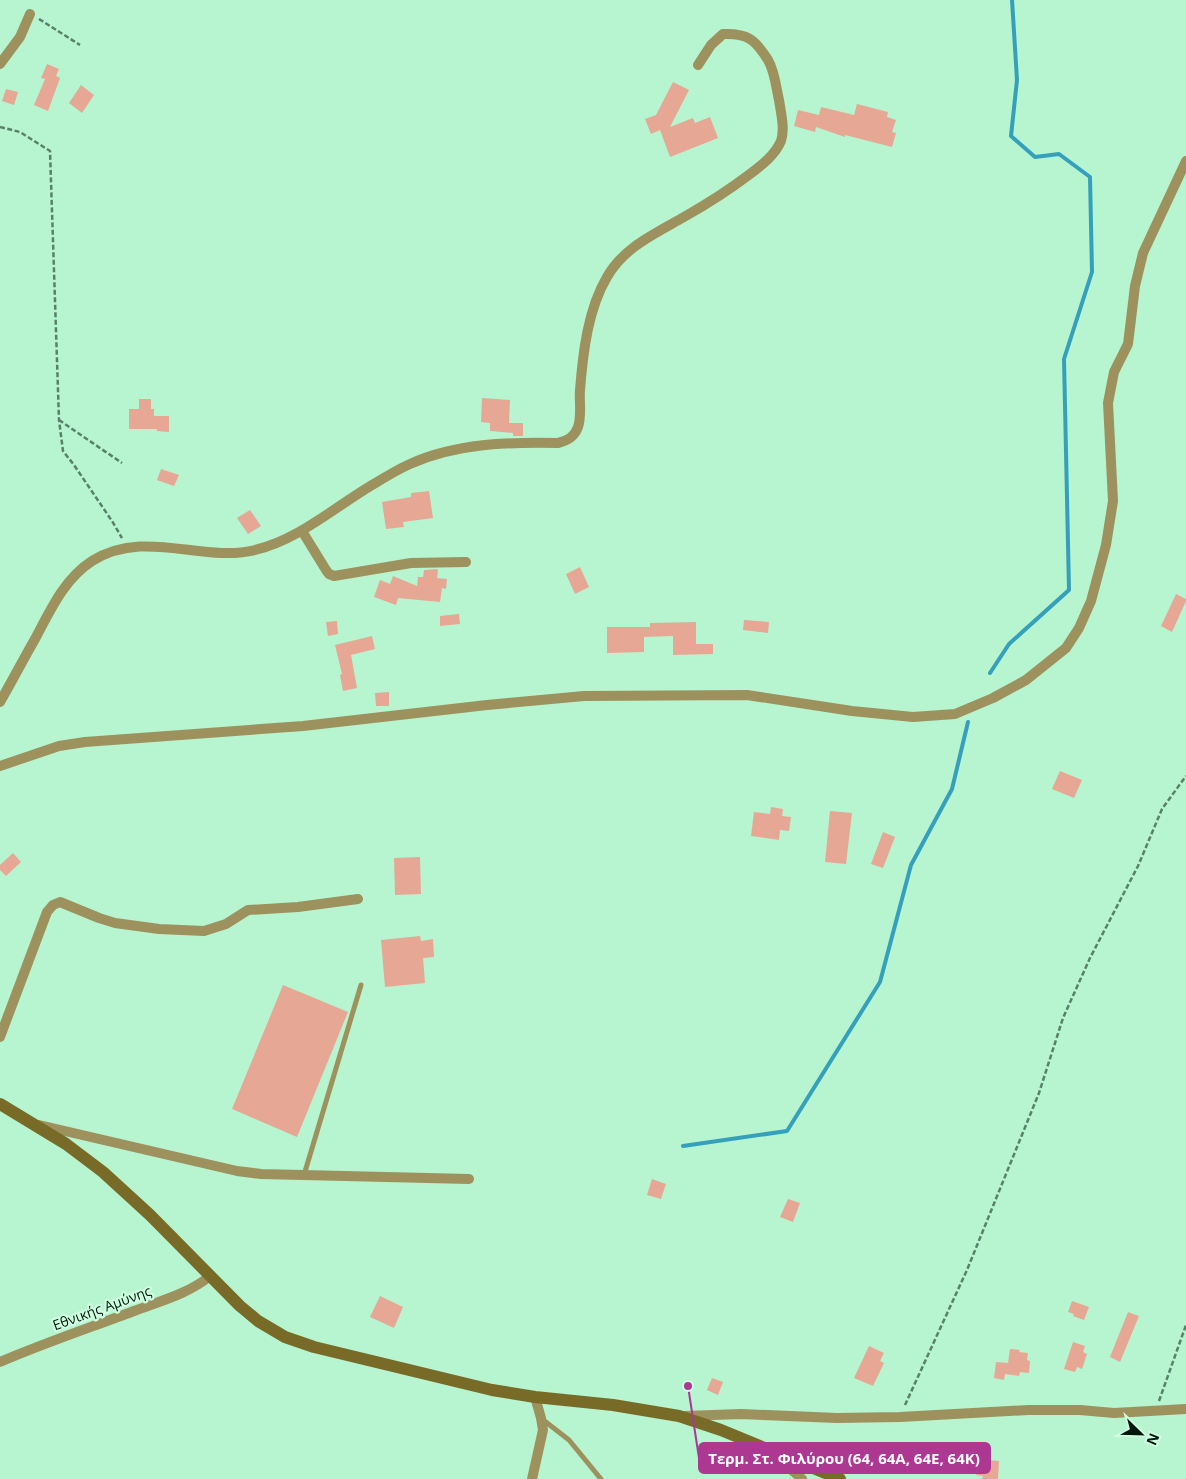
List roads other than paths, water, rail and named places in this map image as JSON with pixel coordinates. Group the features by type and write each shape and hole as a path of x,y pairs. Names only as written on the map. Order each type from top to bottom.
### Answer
{"street":[{"path":"0,64 20,37 30,14"},
{"path":"0,702 69,581 97,558 128,548 167,546 218,552 245,552 276,544 302,531 365,489 400,469 432,455 450,450 502,443 558,443 574,435 580,421 582,372 595,302 611,270 640,242 719,196 755,171 772,154 781,141 783,134 781,116 773,73 768,61 754,41 740,33 723,34 711,45 698,65"},
{"path":"0,766 59,746 85,742 303,726 576,697 747,695 852,711 913,717 954,714 993,698 1026,680 1066,648 1079,628 1091,601 1106,545 1113,502 1108,403 1114,372 1128,344 1135,286 1143,253 1186,160"},
{"path":"302,531 326,570 334,576 411,563 466,562"},
{"path":"0,1037 47,912 60,902 115,923 159,929 204,931 226,924 248,910 298,907 358,899"},
{"path":"0,1104 36,1124 103,1172 150,1215 240,1306 258,1321 277,1333 314,1347 492,1390 535,1397 613,1405 679,1416 702,1423 840,1479"},
{"path":"36,1124 237,1171 261,1174 469,1179"},
{"name":"Εθνικής Αμύνης","path":"0,1362 181,1293 202,1283 210,1276"},
{"path":"532,1479 543,1430 535,1397"},
{"path":"679,1416 741,1414 837,1418 900,1417 1028,1410 1080,1410 1114,1413 1186,1409"},
{"path":"769,1450 802,1479"}],"lane":[{"path":"304,1175 361,985"},
{"path":"541,1418 569,1440 600,1479"}],"waterway":[{"path":"990,673 1009,644 1069,590 1064,359 1092,272 1090,177 1059,154 1035,157 1011,136 1017,80 1012,0"},
{"path":"683,1146 787,1131 880,982 911,865 952,789 968,722"}],"place":[{"name":"Τερμ. Στ. Φιλύρου (64, 64Α, 64Ε, 64Κ)","path":"688,1386"}]}
